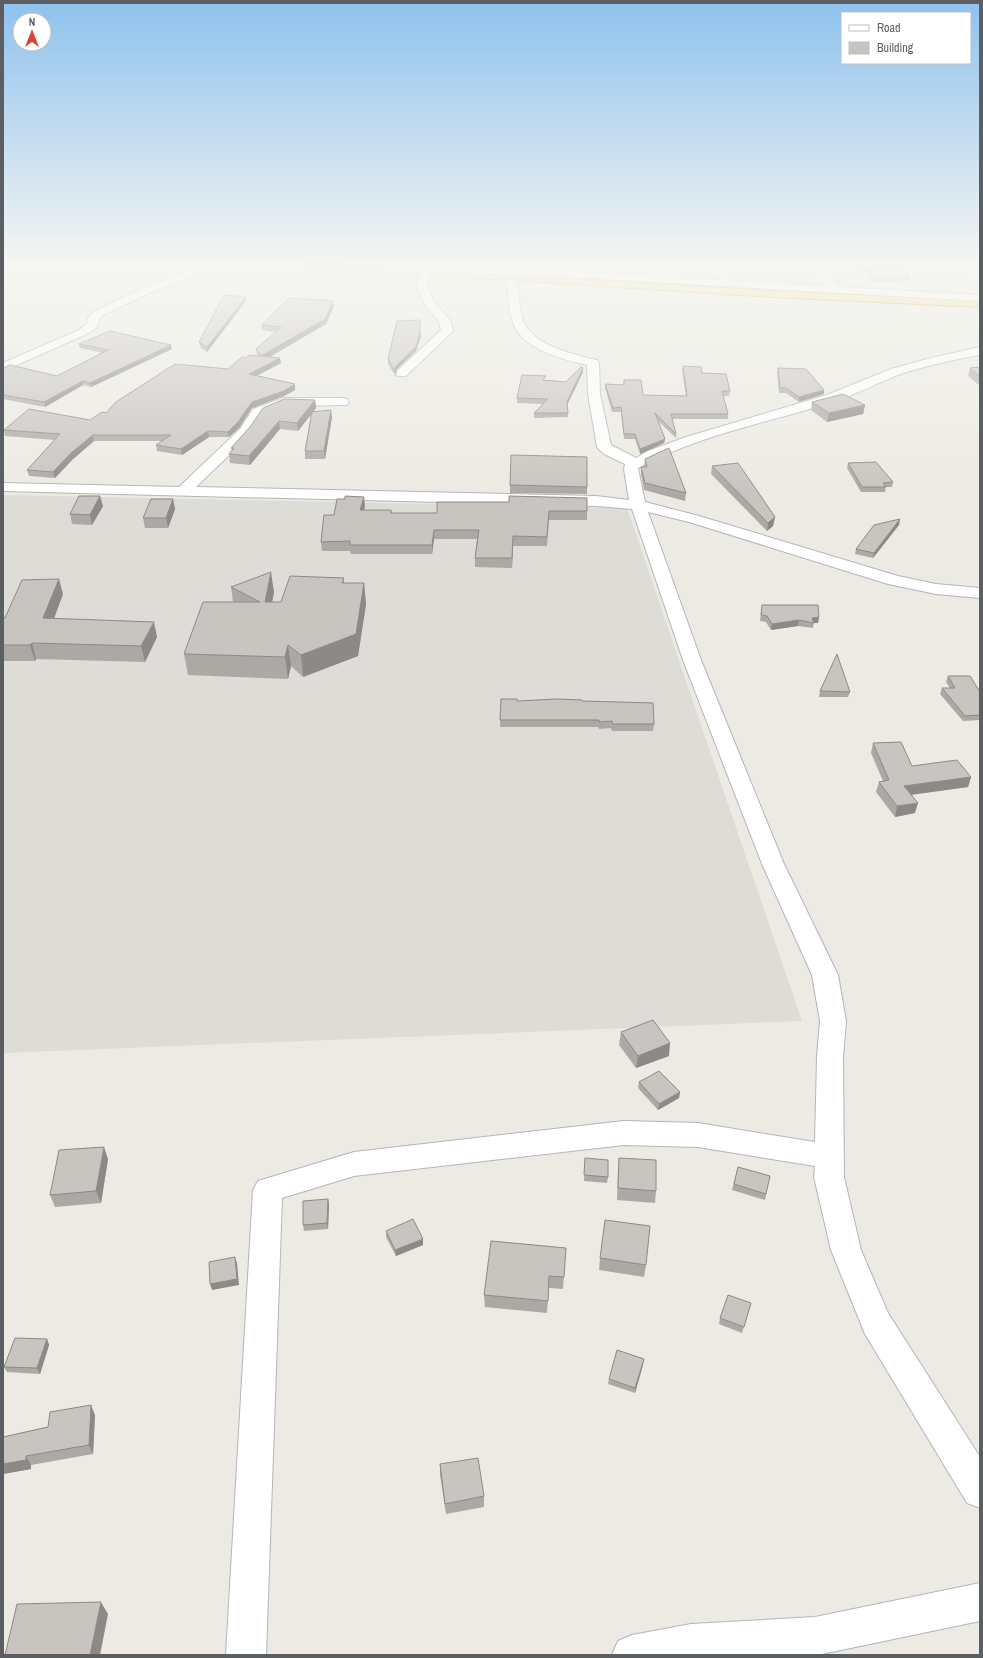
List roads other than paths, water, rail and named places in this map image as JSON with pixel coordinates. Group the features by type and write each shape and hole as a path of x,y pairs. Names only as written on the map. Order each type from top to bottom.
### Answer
{"street":[{"path":"3,367 62,341"},
{"path":"402,373 436,341"},
{"path":"536,341 563,356 593,363 594,394 604,447 608,451 636,463"},
{"path":"980,351 929,361 883,377 848,393 691,440 653,454 631,466 630,469 638,505 692,660 773,864 825,975 833,1021 830,1057 830,1177 846,1250 876,1323 980,1490"},
{"path":"183,491 245,432 258,412 283,402 342,402"},
{"path":"3,487 596,501 638,505 736,530 894,580 936,589 980,593"},
{"path":"246,1655 268,1190 354,1164 624,1133 698,1135 830,1156"},
{"path":"632,1655 692,1644 815,1636 980,1602"}]}
